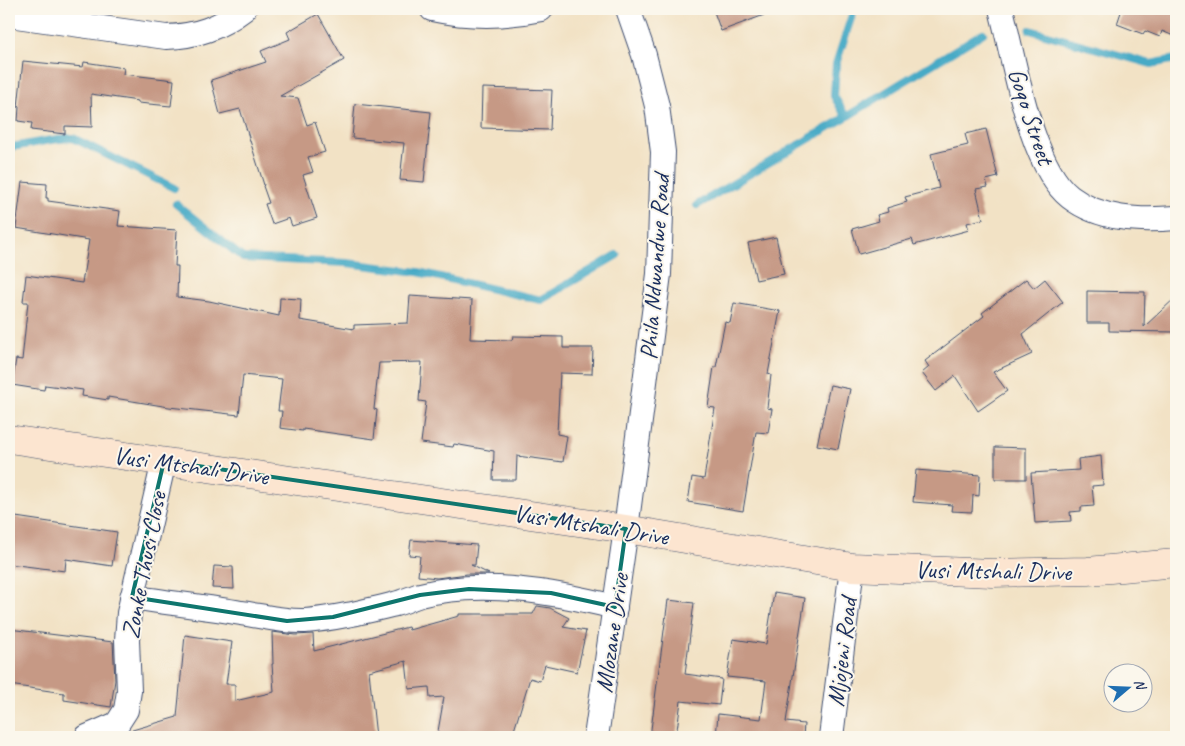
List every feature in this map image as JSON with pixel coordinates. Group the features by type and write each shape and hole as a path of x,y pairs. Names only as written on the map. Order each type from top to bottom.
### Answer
{"street":[{"path":"9,15 166,37 188,37 212,28 244,9"},
{"path":"432,9 457,14 486,16 517,14 541,9"},
{"name":"Phila Ndwandwe Road","path":"626,529 659,274 663,152 657,106 644,55 628,9"},
{"name":"Goqo Street","path":"1001,9 1033,135 1044,165 1058,184 1070,197 1096,211 1124,218 1151,220 1176,218"},
{"name":"Vusi Mtshali Drive","path":"9,439 626,529 852,567 992,573 1088,571 1176,563"},
{"name":"Zonke Thusi Close","path":"86,737 117,724 123,727 129,691 127,640 129,613 164,461"},
{"name":"Mlozane Drive","path":"596,737 626,529"},
{"name":"Mjojeni Road","path":"831,737 852,567"},
{"path":"132,598 244,613 287,621 305,621 333,617 395,604 420,595 444,591 486,589 551,594 615,606"}],"highlighted area":[{"path":"164,461 626,529 615,607 551,593 469,589 420,595 333,617 287,621 132,597"}],"building":[{"path":"713,9 775,9 775,11 721,31"},
{"path":"1122,9 1176,9 1176,37 1162,31 1160,37 1145,31 1143,34 1117,24"},
{"path":"318,14 344,60 280,96 298,98 307,125 315,122 325,152 308,157 313,172 303,175 317,218 292,226 289,218 272,224 265,204 269,203 264,185 240,109 220,114 211,80 266,62 261,51 290,39 287,32"},
{"path":"23,61 83,67 84,62 124,68 123,74 174,80 171,106 138,103 138,101 91,94 92,127 65,126 65,134 31,130 32,123 18,121"},
{"path":"482,88 552,90 550,130 481,128"},
{"path":"355,104 431,112 424,182 400,180 404,143 352,138"},
{"path":"986,129 998,177 986,180 988,187 976,189 983,219 967,223 969,230 914,245 912,239 859,254 852,229 879,221 877,215 888,212 887,208 907,202 905,197 939,188 931,154 968,145 965,134"},
{"path":"22,182 47,184 46,198 48,198 48,201 120,211 118,226 177,230 175,266 178,266 177,297 209,301 279,316 280,298 301,299 300,320 354,329 354,325 408,323 410,296 472,300 470,339 512,340 513,336 563,337 563,348 593,348 592,374 560,373 557,434 567,436 563,462 517,456 516,480 493,480 494,451 454,444 453,447 421,443 426,402 419,401 422,362 379,363 374,409 377,410 374,439 303,429 303,431 280,428 282,411 278,411 282,379 243,375 239,415 169,407 108,397 108,400 82,396 83,390 45,385 44,390 12,385 16,359 22,360 28,302 23,302 26,275 82,283 89,240 16,228"},
{"path":"776,237 784,274 756,280 748,243"},
{"path":"1026,279 1034,288 1045,279 1063,302 1023,334 1032,354 993,372 1007,391 978,411 955,376 936,391 922,373 929,367 925,361 984,316 982,313"},
{"path":"1087,291 1145,292 1144,327 1176,297 1176,332 1109,331 1109,323 1087,323"},
{"path":"734,303 780,311 768,374 771,375 767,408 772,409 768,433 756,432 743,511 688,502 692,477 704,479 715,408 708,407 714,367 716,367 725,322 730,323"},
{"path":"830,385 850,389 838,449 817,445"},
{"path":"995,447 1026,448 1026,479 995,479"},
{"path":"1101,456 1103,485 1092,486 1094,506 1081,507 1081,511 1070,512 1071,521 1035,523 1031,473 1079,470 1078,459"},
{"path":"916,470 980,475 979,496 973,495 972,512 951,511 952,505 913,502"},
{"path":"9,516 117,532 112,566 66,559 65,571 9,564"},
{"path":"411,540 477,545 475,565 471,565 489,574 467,574 437,578 418,576 420,556 409,555"},
{"path":"214,566 233,567 234,589 212,588"},
{"path":"774,593 805,598 786,722 804,724 803,737 716,737 718,714 761,719 766,681 727,677 733,639 766,644"},
{"path":"668,600 694,603 685,674 722,679 719,705 681,701 676,737 650,737"},
{"path":"537,606 550,608 569,618 563,627 586,631 577,672 545,665 540,681 530,678 512,737 437,737 444,697 430,698 429,687 409,689 406,661 369,671 376,737 126,737 125,734 129,731 177,717 185,635 232,642 226,684 235,684 235,701 274,692 272,632 296,635 313,634 314,651 408,627 409,630 459,616 459,614 533,614"},
{"path":"9,629 113,642 115,680 111,707 64,700 64,693 9,685"}],"waterway":[{"path":"697,205 846,117 834,96 836,64 854,9"},
{"path":"1030,30 1151,64 1176,59"},
{"path":"846,117 983,33"},
{"path":"9,147 73,138 174,188"},
{"path":"176,204 243,258 347,263 418,272 541,300 617,255"}]}
